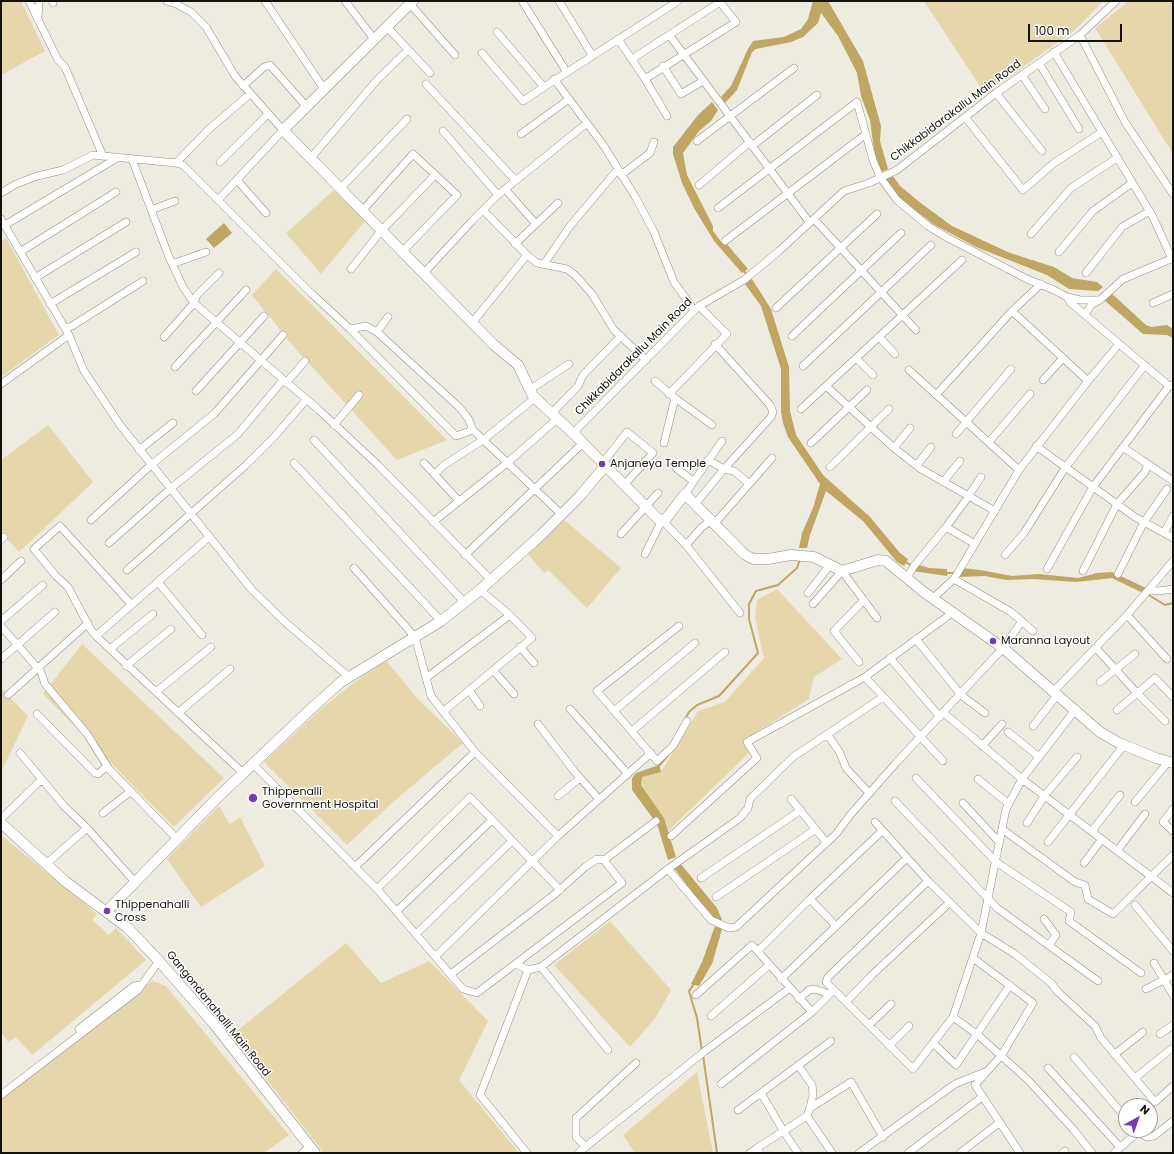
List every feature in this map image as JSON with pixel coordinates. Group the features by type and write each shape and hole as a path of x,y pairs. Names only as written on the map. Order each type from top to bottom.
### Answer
{"street":[{"path":"29,1 58,60 65,67 103,156"},
{"path":"38,17 39,1"},
{"path":"166,1 176,4 191,12 206,27 234,76 268,114 310,159 381,231 403,251 472,323 493,344 518,365 532,394 686,545 740,613"},
{"path":"265,1 324,89"},
{"path":"344,1 374,39"},
{"path":"522,1 566,72"},
{"path":"559,1 592,55"},
{"path":"482,53 523,101 554,79 678,1"},
{"name":"Chikkabidarakallu Main Road","path":"465,555 535,488 579,440 576,430 697,308 746,278 844,191 869,183 892,172 996,93 1080,35 1116,1"},
{"path":"632,59 670,36 720,2 736,22 682,54 644,79"},
{"path":"218,200 306,106 386,26 412,3 455,55"},
{"path":"386,26 430,72"},
{"path":"498,32 544,87"},
{"path":"1080,35 1125,122 1173,194"},
{"path":"670,36 787,193 916,330"},
{"path":"618,39 667,116"},
{"path":"310,159 377,80 408,50"},
{"path":"1054,52 1150,211 1172,258 1123,279 1100,300 1091,305 1085,314"},
{"path":"1039,63 1078,129"},
{"path":"243,86 264,67 270,65 306,106"},
{"path":"663,66 681,94 703,81"},
{"path":"697,141 794,68"},
{"path":"1022,75 1045,108"},
{"path":"554,79 587,123 636,198 654,232 674,282 697,308 726,334 715,344 672,396 669,429 664,443"},
{"path":"426,84 515,180"},
{"path":"996,93 1042,151"},
{"path":"176,163 209,129 250,94"},
{"path":"699,186 751,144 817,95"},
{"path":"521,134 568,99"},
{"path":"718,208 857,102 873,160 880,177 897,200 928,226 1027,279 1067,297 1080,300 1100,300"},
{"path":"220,162 268,114"},
{"path":"965,117 1024,190 1054,163 1102,132"},
{"path":"340,189 407,119"},
{"path":"424,273 498,195 587,123"},
{"path":"443,131 498,195"},
{"path":"724,241 866,134"},
{"path":"544,264 570,226 620,172 650,154 654,142"},
{"path":"362,211 413,154 457,195 403,251"},
{"path":"1,193 16,184 37,176 63,170 93,155 176,163 182,165 311,293 350,329 456,436 473,430"},
{"path":"117,158 3,222 69,335 84,371 120,425 139,450 252,590 285,622 349,677"},
{"path":"1031,234 1071,188 1117,158"},
{"path":"132,159 172,264 183,287 194,303 285,381 378,465 491,580"},
{"path":"351,269 381,231 435,175"},
{"path":"237,180 266,214"},
{"path":"1059,252 1093,211 1132,183"},
{"path":"505,189 536,224"},
{"path":"20,252 116,192"},
{"path":"151,210 175,201"},
{"path":"515,244 558,203"},
{"path":"483,210 515,244 536,262 567,269 575,275 592,294 614,330 646,360"},
{"path":"1086,273 1122,227 1150,211"},
{"path":"776,308 877,214"},
{"path":"35,278 126,222"},
{"path":"792,336 901,233"},
{"path":"803,366 931,246"},
{"path":"50,304 136,252"},
{"path":"172,264 206,252"},
{"path":"472,323 527,255"},
{"path":"801,409 962,260"},
{"path":"164,337 194,303 197,295 219,272"},
{"path":"65,328 72,326 143,281"},
{"path":"936,395 1012,311 1041,284"},
{"path":"175,367 246,290"},
{"path":"1153,304 1173,294"},
{"path":"1047,569 1094,487 1171,386 1119,344 1067,297"},
{"path":"1012,311 1088,381"},
{"path":"196,391 264,316"},
{"path":"377,332 388,317"},
{"path":"350,329 366,326 377,332 459,407 468,418 473,430 562,514"},
{"path":"1,384 69,335"},
{"path":"91,520 151,465 215,413 283,335"},
{"path":"433,522 507,463 554,416 578,386 583,375 621,336"},
{"path":"878,337 895,354"},
{"path":"696,503 724,468 771,417 773,412 770,405 715,344"},
{"path":"932,599 955,576 1019,470 1036,446 1119,344"},
{"path":"856,358 873,375"},
{"path":"1043,380 1063,358"},
{"path":"109,543 170,489 238,434 285,381 305,361"},
{"path":"435,474 444,465 483,440 532,394 569,364"},
{"path":"1005,555 1024,533 1065,468 1145,365"},
{"path":"956,434 1011,369"},
{"path":"909,370 1019,470"},
{"path":"655,380 672,396 712,425"},
{"path":"826,386 894,448 917,465 967,497 995,511"},
{"path":"811,443 867,390"},
{"path":"989,442 1030,394"},
{"path":"334,425 359,395"},
{"path":"127,570 246,465 274,437 306,400"},
{"path":"830,467 889,409"},
{"path":"139,450 173,423"},
{"path":"894,448 910,428"},
{"path":"107,911 243,773 314,706 349,677 440,621 491,580 562,514 603,465 627,432 654,453 624,485"},
{"path":"314,440 464,602"},
{"path":"646,554 662,520 666,518 686,494 693,481 722,441"},
{"path":"917,465 931,446"},
{"path":"1036,446 1117,504 1144,522 1173,538"},
{"path":"1124,448 1173,481"},
{"path":"715,523 748,483 772,458"},
{"path":"708,460 734,471 748,483"},
{"path":"943,482 960,461"},
{"path":"294,463 440,621"},
{"path":"424,463 459,501"},
{"path":"1083,571 1117,504 1145,472 1148,464"},
{"path":"676,468 693,481"},
{"path":"910,572 946,527 981,477"},
{"path":"1118,574 1144,522 1166,490"},
{"path":"621,534 658,493"},
{"path":"686,494 744,554 753,559 768,559 791,555 814,557 842,571 877,618"},
{"path":"1164,533 1173,516"},
{"path":"686,545 702,527 709,522 715,523"},
{"path":"131,604 60,526 34,549 56,576 68,587 96,636 126,666 243,773"},
{"path":"946,527 975,544"},
{"path":"96,636 209,537"},
{"path":"813,604 842,571 881,559 910,572 932,599 1003,648 1076,709 1100,732 1124,745 1170,762 1135,802"},
{"path":"1,580 22,561"},
{"path":"1033,726 1056,692 1146,594 1173,561"},
{"path":"808,593 830,565"},
{"path":"354,568 415,637 431,696 475,752 558,836"},
{"path":"955,576 1011,612 1032,630"},
{"path":"158,582 202,635"},
{"path":"1,621 42,585"},
{"path":"1146,594 1173,588"},
{"path":"444,711 532,638 510,615 480,590"},
{"path":"859,662 834,631 864,600"},
{"path":"1,659 55,612"},
{"path":"671,836 757,758 747,742 864,677 952,613"},
{"path":"110,649 153,614"},
{"path":"426,678 510,615"},
{"path":"1127,615 1166,659"},
{"path":"668,869 706,916 717,924 732,928 740,923 836,834 869,793 1003,648 1022,621"},
{"path":"8,695 88,623"},
{"path":"1,626 38,668 45,684 87,734 107,766 177,839"},
{"path":"680,626 597,691 657,761 673,746 687,721"},
{"path":"126,666 171,629"},
{"path":"916,639 961,695 985,714"},
{"path":"614,711 695,643"},
{"path":"156,692 211,647"},
{"path":"520,647 534,663"},
{"path":"1096,648 1136,693 1164,721"},
{"path":"632,731 725,652"},
{"path":"1100,682 1135,654"},
{"path":"890,658 942,715 1022,779 1068,814 1092,830 1117,851 1173,893"},
{"path":"178,713 230,669"},
{"path":"493,670 514,694"},
{"path":"864,677 943,760"},
{"path":"1117,710 1155,678 1173,697"},
{"path":"469,690 480,706"},
{"path":"516,964 528,970 541,967 668,869 740,818 748,808 750,799 793,757 883,697"},
{"path":"570,709 628,774"},
{"path":"928,881 828,977 826,984 832,992 846,1002 913,1069 953,1017 981,933 989,900 999,842 1009,804 1022,779 1038,756 1076,709"},
{"path":"37,714 95,773 98,774 107,766"},
{"path":"538,724 580,778 598,798"},
{"path":"982,746 1002,724"},
{"path":"1008,732 1038,756"},
{"path":"827,734 840,753 846,768 869,793"},
{"path":"1048,842 1068,814 1124,745"},
{"path":"355,867 475,752"},
{"path":"436,956 598,798 651,753"},
{"path":"20,754 64,806 88,828 135,882"},
{"path":"1027,823 1045,795 1077,758"},
{"path":"253,764 377,889 463,988 477,993 622,883 604,860 597,859 585,867 560,890 451,974"},
{"path":"558,796 580,778"},
{"path":"916,778 996,862 1071,912 1069,921 1142,973"},
{"path":"978,779 1009,804"},
{"path":"1,819 41,780"},
{"path":"103,813 131,791"},
{"path":"1092,830 1120,795"},
{"path":"377,889 470,797 560,890"},
{"path":"791,799 826,842"},
{"path":"895,801 997,908 1098,981"},
{"path":"963,803 999,842"},
{"path":"1173,809 1163,822 1173,831"},
{"path":"701,878 801,810"},
{"path":"1117,851 1145,814"},
{"path":"397,911 492,820"},
{"path":"604,860 656,821"},
{"path":"875,822 949,903 981,933 1015,954 1051,983 1058,992 1095,1026 1101,1038 1155,1102 1173,1086"},
{"name":"Gangondanahalli Main Road","path":"1,823 91,902 107,911 128,928 159,960 214,1024 309,1151"},
{"path":"46,864 88,828"},
{"path":"716,896 816,829"},
{"path":"1002,829 1075,882 1085,885 1088,899 1113,914 1173,856"},
{"path":"758,951 882,830"},
{"path":"1084,863 1102,839"},
{"path":"416,934 512,841"},
{"path":"781,979 835,925 907,858"},
{"path":"810,899 835,925"},
{"path":"846,1002 872,975 949,903"},
{"path":"1135,905 1173,951"},
{"path":"1044,919 1056,935 1049,946"},
{"path":"696,995 752,945 812,1012"},
{"path":"973,958 1033,1003 1001,1056 975,1085 1016,1152"},
{"path":"1,1095 138,990 159,960"},
{"path":"1154,963 1173,995"},
{"path":"711,1016 769,965"},
{"path":"541,967 608,1050"},
{"path":"527,1153 480,1095 528,970"},
{"path":"1146,989 1173,975"},
{"path":"1,1091 134,986 141,985"},
{"path":"933,1043 956,1065 978,1035 1010,985"},
{"path":"578,1153 702,1053 790,988"},
{"path":"799,999 809,990 814,989 832,992"},
{"path":"721,1084 812,1012 832,992"},
{"path":"869,1025 891,1004"},
{"path":"953,1017 978,1035 1043,1096 1074,1129 1092,1153"},
{"path":"1160,1034 1173,1025"},
{"path":"890,1046 909,1026"},
{"path":"1115,1054 1142,1032"},
{"path":"738,1110 831,1040"},
{"path":"1135,1078 1171,1049"},
{"path":"1074,1056 1118,1108"},
{"path":"586,1147 576,1137 576,1118 636,1063"},
{"path":"750,1153 758,1150 807,1116 813,1094 812,1085 798,1065"},
{"path":"1048,1068 1120,1148"},
{"path":"859,1153 955,1084 987,1071"},
{"path":"810,1108 851,1082 883,1137"},
{"path":"761,1093 798,1153"},
{"path":"908,1153 982,1097"},
{"path":"807,1116 832,1153"},
{"path":"1158,1133 1173,1121"},
{"path":"960,1153 999,1123"},
{"path":"1114,1153 1130,1138"}],"shaded area":[{"path":"1,1 21,1 45,51 1,75"},
{"path":"813,1 828,1 863,61 881,126 880,141 888,169 881,172 875,158 870,120 861,96 857,73 838,36 821,13 818,23 803,37 791,42 756,49 752,52 737,90 725,103 721,97 731,86 753,41 784,37 801,29 808,19"},
{"path":"924,1 1103,1 1075,30 985,94"},
{"path":"1129,1 1173,1 1173,154 1095,28"},
{"path":"712,102 718,110 711,121 699,131 683,153 687,175 713,226 713,231 722,243 726,243 748,269 742,273 714,241 694,208 682,183 673,154 673,147 698,115"},
{"path":"893,176 900,186 952,226 1010,253 1054,267 1072,278 1097,282 1103,287 1098,291 1069,289 1047,275 976,247 935,225 899,199 885,180"},
{"path":"334,190 365,221 321,274 286,233"},
{"path":"224,223 232,233 214,248 206,239"},
{"path":"6,238 59,335 1,377 1,241"},
{"path":"276,269 447,440 397,460 295,348 252,295"},
{"path":"752,279 771,309 789,367 790,411 796,435 823,475 870,517 900,553 908,559 904,566 897,562 863,521 826,491 810,535 807,548 799,548 802,533 813,508 820,484 788,437 783,423 781,412 781,369 761,306 745,284"},
{"path":"1110,292 1146,325 1151,327 1167,325 1173,329 1173,338 1167,335 1143,334 1103,299"},
{"path":"48,425 93,482 19,552 1,532 1,460"},
{"path":"563,519 621,568 587,608 548,570 544,573 528,554"},
{"path":"916,564 929,568 947,569 947,576 913,571"},
{"path":"961,568 1012,576 1039,574 1078,578 1097,573 1112,572 1146,588 1143,593 1112,578 1076,582 1033,579 1006,580 985,576 959,577"},
{"path":"777,589 842,659 814,677 809,699 744,740 749,753 668,831 664,818 641,785 641,777 661,772 698,711 725,702 764,658 755,618 757,600"},
{"path":"82,644 224,778 174,827 43,694"},
{"path":"385,659 416,697 463,743 393,802 347,845 264,762 323,707"},
{"path":"1,688 28,716 1,772"},
{"path":"659,765 661,772 642,777 641,785 664,818 676,857 668,860 657,824 632,790 632,778 636,773"},
{"path":"219,806 230,824 240,817 265,866 201,907 167,859"},
{"path":"1,835 97,914 92,920 109,935 116,928 146,960 32,1055 16,1037 8,1042 1,1032"},
{"path":"680,863 717,908 722,920 713,919 673,867"},
{"path":"610,921 671,990 656,1017 630,1047 554,965"},
{"path":"715,926 722,929 712,964 699,986 691,984 702,962"},
{"path":"346,943 381,983 429,961 488,1021 459,1080 519,1153 324,1153 232,1035"},
{"path":"152,981 166,986 289,1135 264,1153 1,1153 1,1097"},
{"path":"697,1072 713,1153 635,1153 623,1135"}],"waterway":[{"path":"743,269 751,282"},
{"path":"685,719 689,712 697,705 719,696 758,653 749,619 749,604 756,591 778,585 797,568 800,559"},
{"path":"904,561 912,566"},
{"path":"945,573 954,573"},
{"path":"1147,594 1165,605 1173,603"},
{"path":"658,767 669,754"},
{"path":"694,984 689,991 697,1018 702,1051"},
{"path":"703,1055 717,1153"}],"place":[{"name":"Anjaneya Temple","path":"602,464"},
{"name":"Maranna Layout","path":"993,641"},
{"name":"Thippenalli Government Hospital","path":"253,798"},
{"name":"Thippenahalli Cross","path":"107,911"}]}
